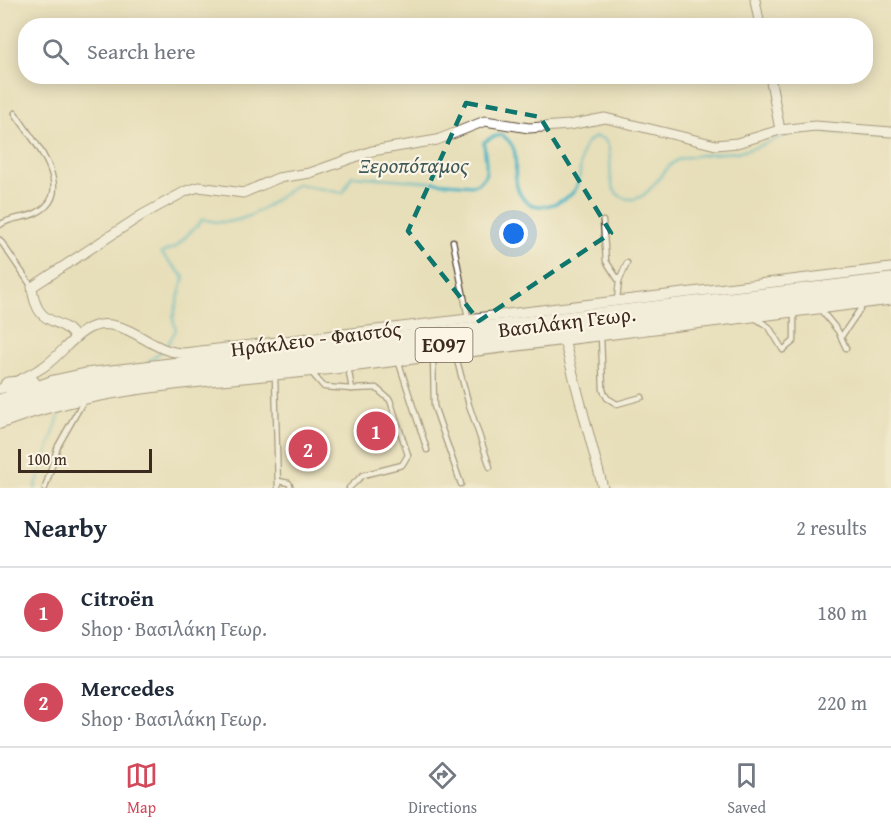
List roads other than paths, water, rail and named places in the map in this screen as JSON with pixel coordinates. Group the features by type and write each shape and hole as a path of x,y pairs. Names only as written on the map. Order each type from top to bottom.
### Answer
{"main road":[{"name":"Ηράκλειο - Φαιστός","path":"0,402 43,386 86,376 891,281"},
{"path":"741,286 769,294"},
{"name":"Ηράκλειο - Φαιστός","path":"0,414 46,397 89,387 888,298"},
{"path":"592,315 617,300"},
{"path":"247,369 275,376"},
{"path":"4,387 86,376"}],"street":[{"path":"755,0 758,18"},
{"path":"771,84 780,130"},
{"path":"4,387 46,366 75,338 71,331 44,318 36,307 32,287 142,215 186,191 199,187 243,193 278,178 310,173 372,151 437,140 485,121 529,128 570,125 605,118 716,145 737,143 780,130 815,126 891,132"},
{"name":"Βασιλάκη Γεωρ.","path":"75,338 90,328 111,325 125,329 168,351 201,350 891,268"},
{"name":"Βασιλάκη Γεωρ.","path":"0,424 58,403 86,398 755,318 888,298"},
{"path":"564,340 603,488"}],"lane":[{"path":"0,225 39,211 50,200 54,190 54,181 49,167 15,113"},
{"path":"603,221 606,261 619,281"},
{"path":"0,240 32,287"},
{"path":"453,241 468,318"},
{"path":"617,300 619,281 627,263"},
{"path":"888,298 891,307"},
{"path":"841,337 864,303"},
{"path":"820,309 841,337 846,348"},
{"path":"755,318 769,327 783,350 794,341 794,313"},
{"path":"601,336 603,390 607,398 617,404 642,398"},
{"path":"455,354 490,467"},
{"path":"433,356 434,406 461,484"},
{"path":"398,360 427,450"},
{"path":"348,367 352,389"},
{"path":"311,371 324,387 376,388 382,392 390,400 408,455 402,465 363,475 349,488"},
{"path":"275,376 278,488"},
{"path":"45,488 58,446 86,398"},
{"path":"278,481 289,483 291,488"}],"waterway":[{"name":"Ξεροπόταμος","path":"166,347 176,330 173,318 184,277 161,253 176,247 203,219 217,222 242,219 265,207 297,184 343,193 352,176 473,185 480,182 486,173 484,142 502,135 515,152 516,179 521,195 532,204 546,206 562,200 575,190 584,148 596,137 604,139 608,145 611,178 616,192 622,197 631,199 647,192 673,163 687,157 743,151 803,132 891,137"},
{"name":"Ξεροπόταμος","path":"148,362 162,351"},
{"name":"Ξεροπόταμος","path":"35,488 62,407"}],"place":[{"name":"Citroën","path":"376,431"},
{"name":"Mercedes","path":"308,449"}]}
